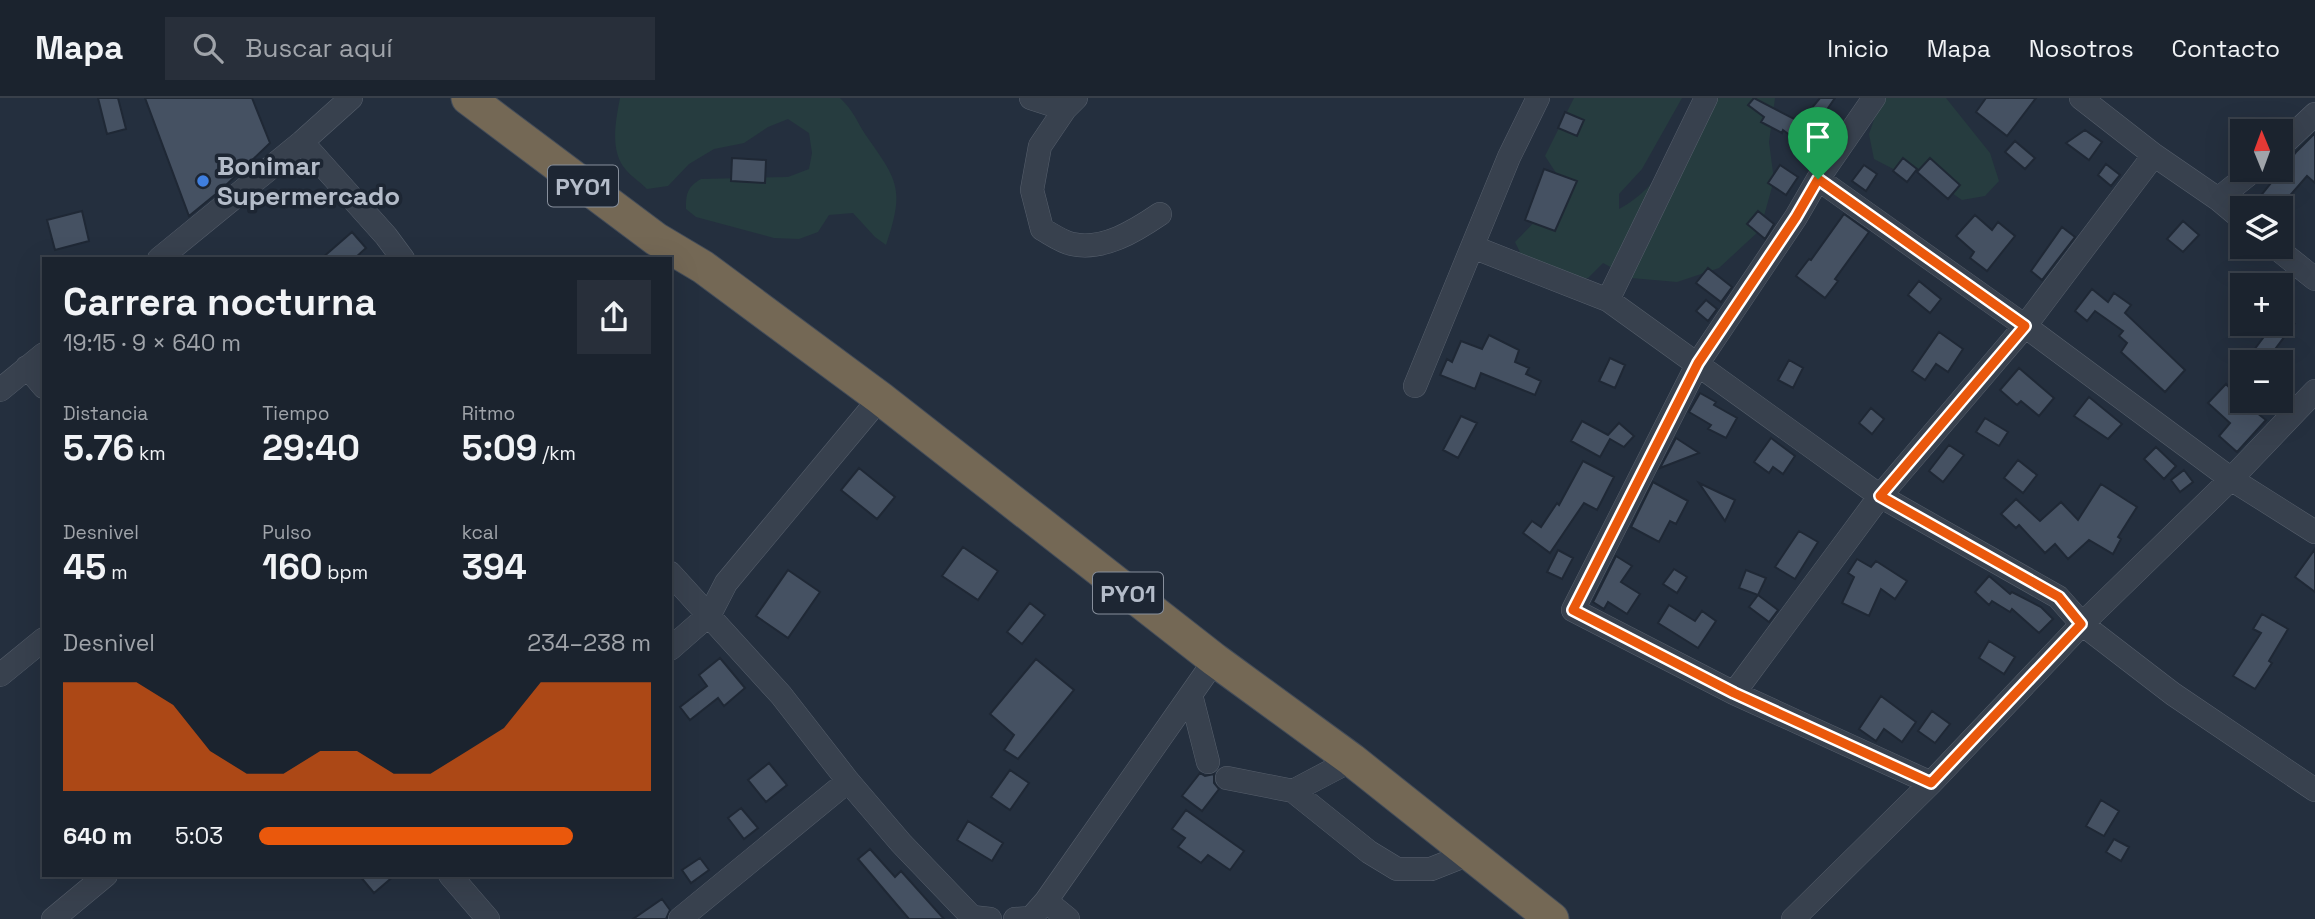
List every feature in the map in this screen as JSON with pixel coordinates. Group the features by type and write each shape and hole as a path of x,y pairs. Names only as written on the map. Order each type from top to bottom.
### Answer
{"highway":[{"name":"PY01","path":"468,98 645,232 703,267 880,398 1215,660 1352,760 1552,919"},
{"name":"PY01","path":"500,98 568,150 658,225 703,267"}],"street":[{"path":"161,257 302,142 351,98"},
{"path":"1031,98 1071,103 1040,146 1032,190 1042,229 1071,244 1100,245 1142,226 1160,214"},
{"path":"1415,386 1509,157 1538,98"},
{"path":"1608,300 1706,98"},
{"path":"1874,98 1698,363 1573,610 1734,693 1931,783"},
{"path":"2085,99 2154,155 2230,209"},
{"path":"2293,135 2315,114"},
{"path":"302,142 402,257"},
{"path":"1734,693 1880,496 2025,326 2154,155"},
{"path":"1818,179 2025,326 2231,479 2315,532"},
{"path":"2218,199 2239,182"},
{"path":"1473,247 1608,300 1880,496 2059,597 2081,624 2173,694 2315,790"},
{"path":"2290,259 2315,279"},
{"path":"0,390 36,361 42,380"},
{"path":"1793,919 1931,783 2081,624 2231,479 2315,391"},
{"path":"672,647 709,614 726,583 880,398"},
{"path":"672,575 781,695 848,781 901,843 977,918"},
{"path":"0,675 42,641"},
{"path":"1068,919 1030,914 1215,660"},
{"path":"1191,695 1208,762"},
{"path":"1293,791 1352,760"},
{"path":"1227,778 1293,791 1369,852 1397,869 1431,869 1469,854"},
{"path":"680,919 848,781"},
{"path":"53,919 104,877"},
{"path":"452,877 488,919"}],"green space":[{"path":"620,98 840,98 885,163 895,186 895,210 886,245 853,213 829,215 818,232 799,239 774,238 696,217 686,209 686,199 690,188 701,179 788,177 809,169 812,153 809,133 788,119 768,127 744,143 714,149 689,164 668,186 647,189 626,170 617,154 615,135"},
{"path":"1574,98 1682,98 1642,169 1619,194 1619,209 1648,188 1659,175 1678,146 1702,98 1775,98 1769,142 1774,180 1760,230 1719,268 1677,282 1631,278 1603,263 1588,278 1566,280 1532,277 1515,242 1560,196 1558,176 1545,156"},
{"path":"1873,98 1946,98 1990,153 1999,181 1985,196 1962,200 1918,170 1899,172 1874,159 1869,134 1877,111"}],"building":[{"path":"98,98 118,98 126,129 107,134"},
{"name":"Bonimar Supermercado","path":"145,98 252,98 270,143 189,216"},
{"path":"1754,98 1800,122 1820,98 1835,98 1826,111 1837,120 1827,132 1817,123 1802,144 1783,130 1782,133 1761,122 1764,117 1748,105"},
{"path":"1986,98 2036,98 2007,136 1976,112"},
{"path":"1565,112 1584,120 1577,136 1558,128"},
{"path":"2085,130 2102,142 2089,160 2066,143"},
{"path":"2315,133 2315,183 2307,176 2290,196 2260,196 2272,182 2293,182 2293,156"},
{"path":"2015,141 2035,158 2025,169 2005,152"},
{"path":"732,158 766,160 765,183 731,181"},
{"path":"1903,158 1917,169 1907,182 1893,171"},
{"path":"1930,158 1960,185 1948,199 1917,172"},
{"path":"2106,164 2120,175 2111,186 2098,175"},
{"path":"1780,165 1798,177 1786,195 1768,183"},
{"path":"1864,165 1877,174 1866,191 1852,181"},
{"path":"1544,169 1577,181 1555,231 1525,220"},
{"path":"82,211 89,241 55,250 47,220"},
{"path":"1758,211 1774,224 1765,239 1747,224"},
{"path":"1844,214 1869,232 1835,279 1838,281 1825,298 1796,276"},
{"path":"1975,215 1992,230 1998,222 2015,236 1987,271 1970,258 1974,252 1956,236"},
{"path":"2183,221 2199,235 2183,252 2167,239"},
{"path":"2062,227 2075,237 2042,280 2031,271"},
{"path":"352,232 366,248 356,257 323,257"},
{"path":"1708,268 1732,287 1721,302 1696,283"},
{"path":"1919,281 1941,299 1930,313 1908,295"},
{"path":"2092,289 2108,302 2114,293 2131,305 2125,313 2185,370 2165,392 2121,352 2127,343 2119,336 2123,331 2095,311 2087,321 2075,311"},
{"path":"1706,300 1717,309 1708,321 1696,311"},
{"path":"1939,332 1963,349 1948,372 1936,364 1925,380 1912,371"},
{"path":"1489,335 1519,350 1515,362 1529,368 1526,374 1541,381 1535,395 1481,373 1475,389 1440,375 1447,359 1452,362 1461,341 1482,349"},
{"path":"2264,336 2285,336 2274,350 2254,350"},
{"path":"1610,358 1625,365 1615,388 1599,381"},
{"path":"1789,360 1803,368 1793,388 1778,380"},
{"path":"2019,368 2054,398 2039,416 2021,401 2017,405 2000,390"},
{"path":"2226,384 2230,388 2230,413 2257,413 2266,420 2237,452 2219,436 2230,423 2208,403"},
{"path":"1700,393 1716,402 1714,405 1737,418 1726,438 1708,429 1711,425 1689,412"},
{"path":"2089,397 2122,424 2108,439 2074,416"},
{"path":"1871,408 1884,419 1872,434 1859,423"},
{"path":"1461,416 1477,423 1458,458 1443,450"},
{"path":"1985,418 2008,432 1999,446 1976,432"},
{"path":"1582,421 1608,435 1619,423 1634,436 1624,447 1610,439 1600,457 1571,441"},
{"path":"1676,438 1699,453 1660,468"},
{"path":"1771,438 1795,456 1783,474 1773,467 1769,473 1754,462"},
{"path":"1949,445 1964,455 1943,482 1929,471"},
{"path":"2156,447 2176,466 2164,479 2144,459"},
{"path":"2018,460 2037,475 2023,493 2004,478"},
{"path":"1583,461 1614,477 1597,510 1584,503 1550,553 1523,533 1532,521 1541,527 1557,503 1559,505"},
{"path":"859,468 895,497 877,519 841,490"},
{"path":"2184,470 2193,482 2180,492 2171,480"},
{"path":"1653,482 1688,501 1676,524 1670,521 1659,542 1631,527"},
{"path":"1699,483 1735,500 1725,521"},
{"path":"2101,484 2137,507 2118,537 2121,539 2113,554 2089,540 2068,559 2055,544 2045,553 2019,525 2016,528 2001,514 2016,499 2040,521 2061,502 2078,520"},
{"path":"1799,531 1818,542 1795,579 1775,567"},
{"path":"963,547 998,571 978,600 942,576"},
{"path":"2315,549 2315,592 2295,577"},
{"path":"1558,550 1573,558 1562,579 1547,572"},
{"path":"1616,556 1632,566 1621,582 1640,594 1627,614 1608,602 1604,609 1593,602"},
{"path":"1857,559 1871,567 1876,561 1907,581 1895,599 1881,589 1869,616 1842,603 1854,577 1848,573"},
{"path":"1674,569 1687,577 1677,593 1663,584"},
{"path":"788,570 820,592 788,638 756,616"},
{"path":"1746,570 1766,578 1758,595 1739,588"},
{"path":"1989,576 2010,594 2012,592 2041,607 2053,619 2039,633 2012,609 2010,612 1992,601 1989,605 1975,592"},
{"path":"1758,595 1778,610 1769,622 1749,607"},
{"path":"1030,603 1045,615 1022,644 1007,632"},
{"path":"1669,605 1695,621 1702,611 1716,621 1698,648 1658,623"},
{"path":"2262,614 2288,629 2269,661 2272,663 2255,689 2233,676 2261,633 2253,629"},
{"path":"1989,641 2015,657 2004,674 1979,658"},
{"path":"720,658 745,688 724,706 718,698 690,720 680,707 707,686 699,675"},
{"path":"1036,659 1074,690 1018,759 1004,750 1014,735 990,714"},
{"path":"1881,696 1916,722 1902,742 1884,729 1876,741 1859,729"},
{"path":"1932,711 1950,724 1935,743 1918,731"},
{"path":"769,763 787,785 766,802 748,780"},
{"path":"1010,770 1029,783 1010,810 991,797"},
{"path":"1200,773 1205,776 1214,774 1214,783 1219,789 1202,811 1182,796"},
{"path":"2101,800 2119,811 2104,836 2086,826"},
{"path":"741,808 758,828 744,839 728,818"},
{"path":"1186,810 1244,851 1230,870 1208,855 1201,863 1178,847 1185,838 1172,829"},
{"path":"968,821 1003,843 992,861 957,840"},
{"path":"2114,839 2129,847 2121,861 2106,852"},
{"path":"870,849 895,877 901,871 944,919 909,919 858,859"},
{"path":"700,858 709,870 691,883 682,870"},
{"path":"361,877 393,877 374,893"},
{"path":"662,899 670,910 666,919 633,919"}],"place":[{"name":"Bonimar Supermercado","path":"203,181"}],"route":[{"path":"1818,179 2025,326 1880,496 2059,597 2081,624 1931,783 1734,693 1573,610 1698,363 1796,217 1818,179"}]}
